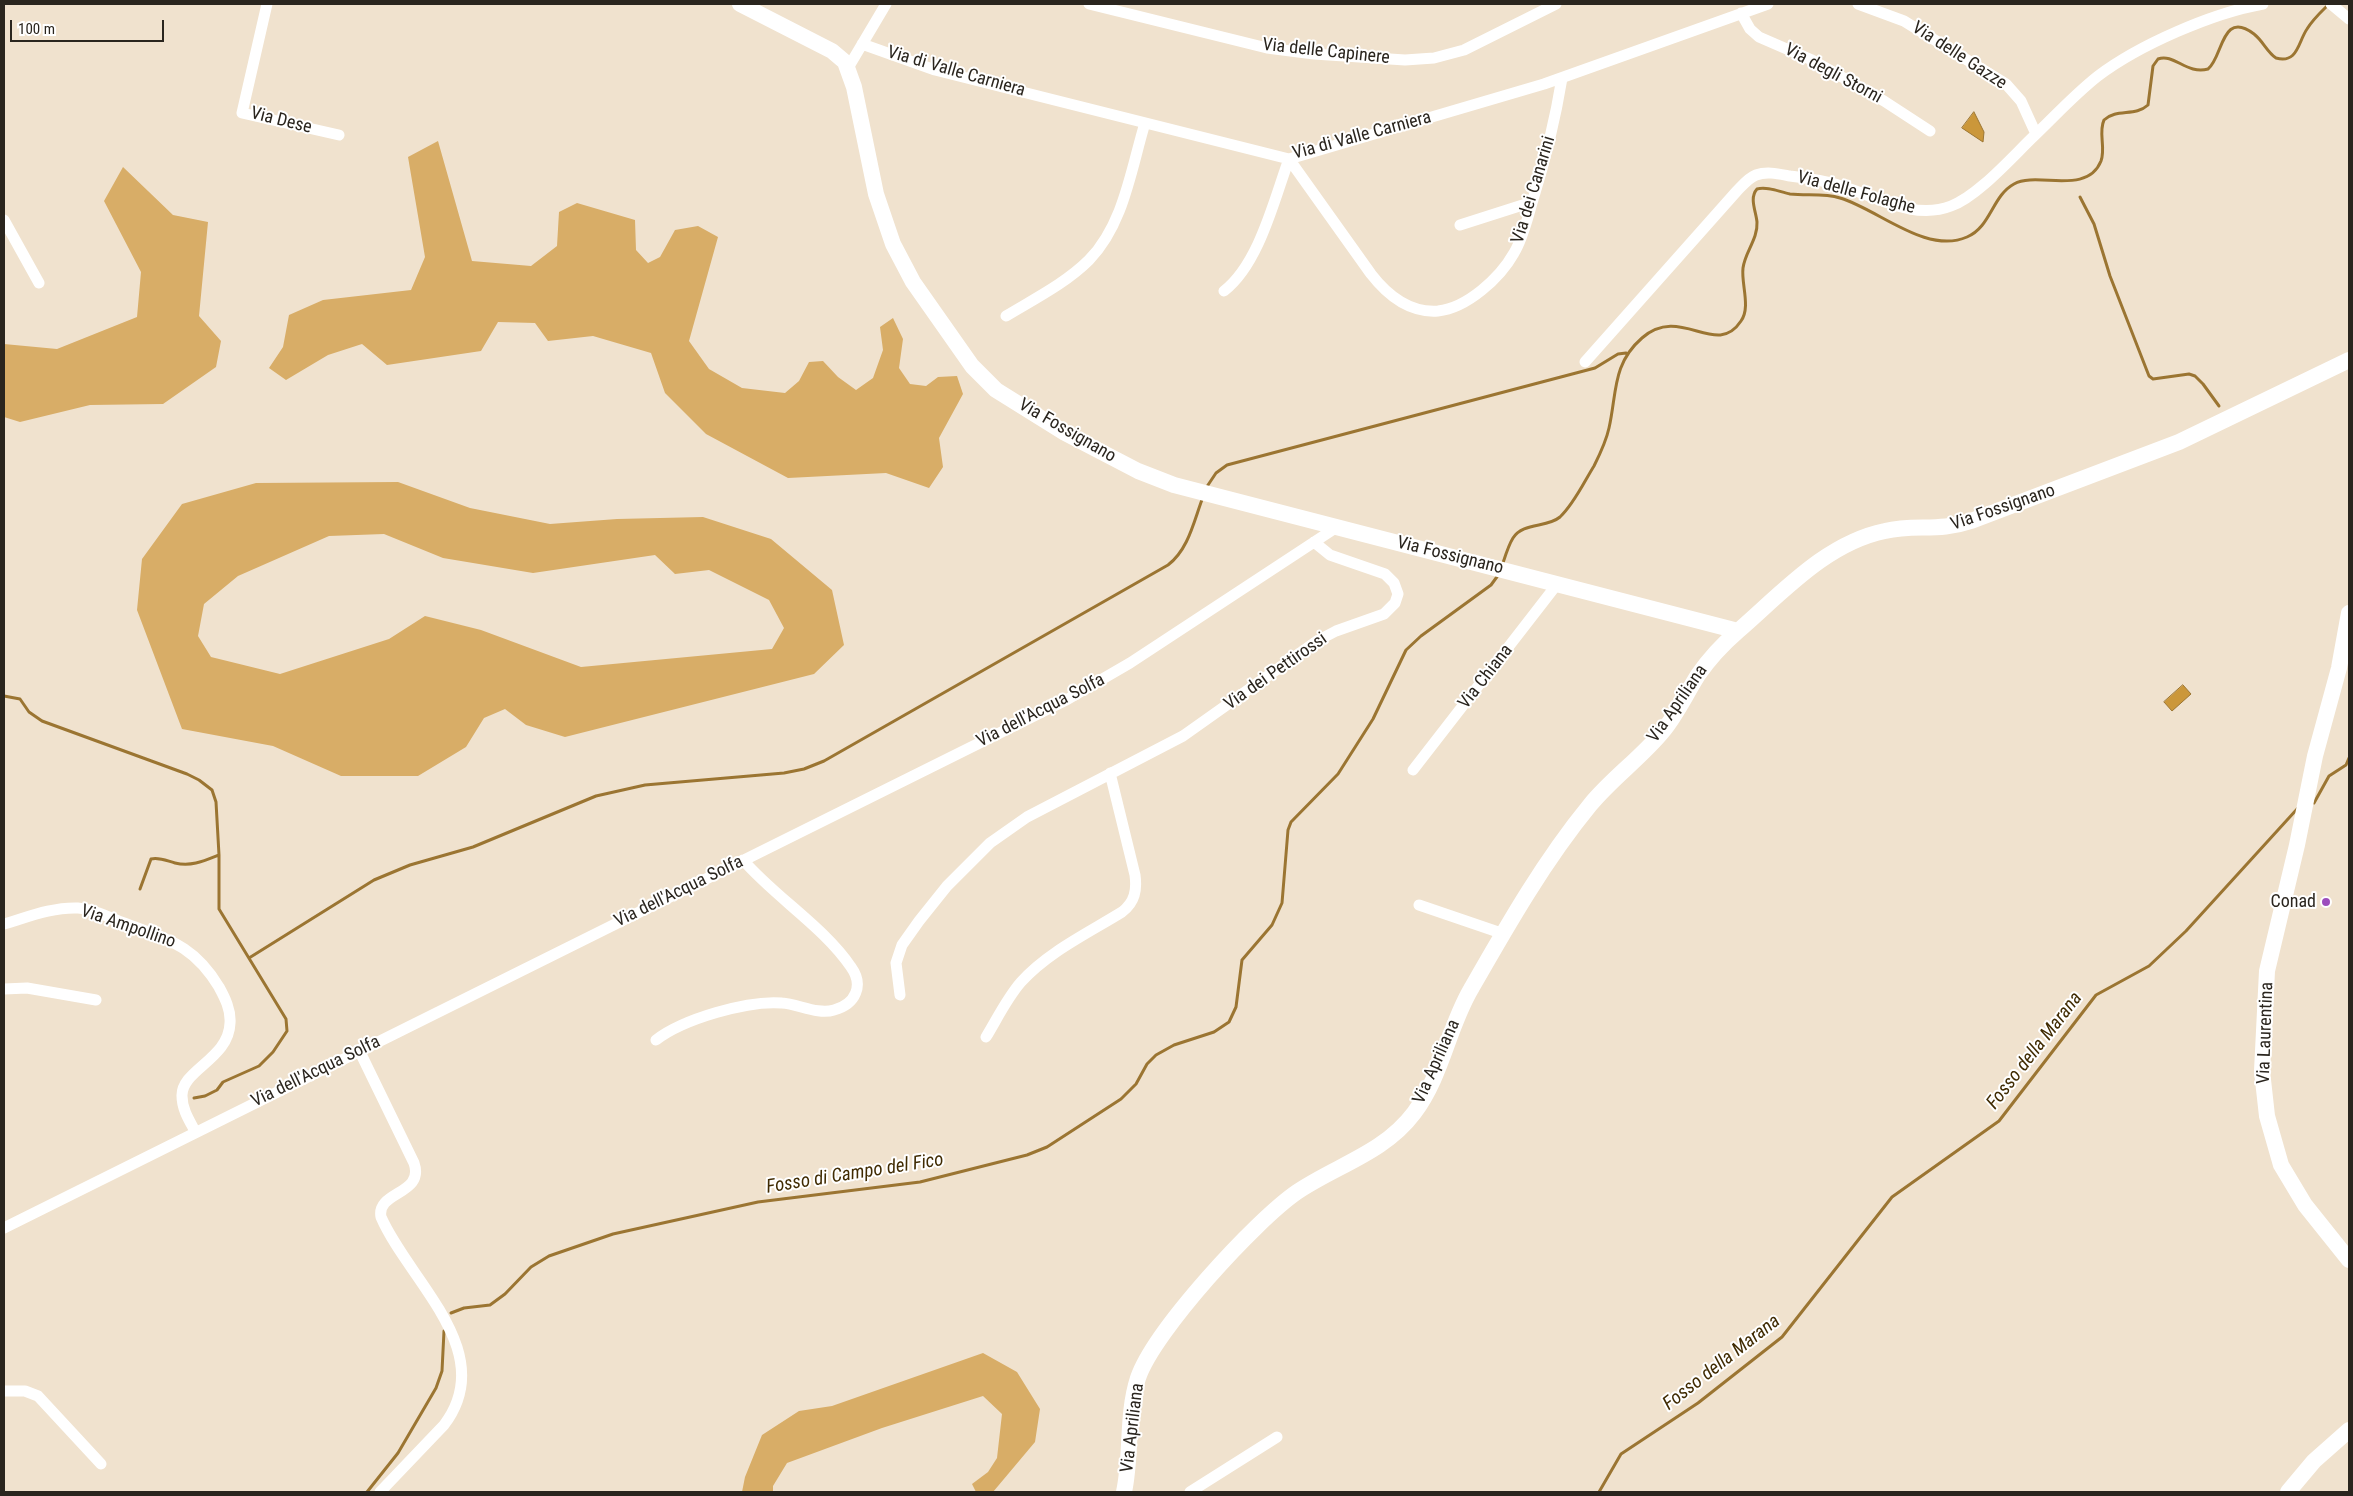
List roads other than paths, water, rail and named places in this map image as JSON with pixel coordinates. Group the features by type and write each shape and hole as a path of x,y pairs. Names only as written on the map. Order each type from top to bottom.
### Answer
{"street":[{"name":"Via Dese","path":"267,4 242,113 339,135"},
{"name":"Via Fossignano","path":"740,4 832,51 842,59 848,68 860,107 876,194 893,244 913,282 975,370 1001,393 1083,443 1146,475 1194,491 1738,631 1811,568 1853,542 1886,530 1943,528 1972,521 2179,442 2349,360"},
{"path":"848,68 886,4"},
{"name":"Via delle Capinere","path":"1089,4 1275,49 1314,54 1405,60 1437,57 1464,50 1556,4"},
{"name":"Via di Valle Carniera","path":"862,44 935,70 1289,158 1562,78 1768,4"},
{"name":"Via delle Gazze","path":"1858,4 1904,21 2006,84 2021,101 2036,134"},
{"name":"Via delle Folaghe","path":"1585,362 1736,192 1753,177 1768,174 1813,179 1846,187 1899,206 1922,211 1938,210 1953,206 1967,197 2085,87 2115,64 2204,21 2231,11 2263,4"},
{"path":"2334,6 2349,19"},
{"name":"Via degli Storni","path":"1741,13 1750,29 1759,37 1820,64 1884,101 1930,131"},
{"name":"Via dei Canarini","path":"1289,158 1379,284 1400,302 1422,310 1452,309 1465,303 1478,293 1514,255 1550,145 1562,78"},
{"path":"1006,316 1066,278 1088,261 1100,247 1118,213 1145,122"},
{"path":"1224,291 1238,279 1254,254 1289,158"},
{"path":"1460,225 1532,202"},
{"path":"4,220 39,284"},
{"name":"Via dell'Acqua Solfa","path":"4,1228 195,1131 1086,689 1143,655 1337,527"},
{"name":"Via dei Pettirossi","path":"900,996 896,968 899,950 919,920 956,876 990,843 1012,826 1110,773 1166,746 1198,727 1317,641 1336,631 1379,616 1397,601 1398,591 1389,577 1378,571 1326,554 1314,542"},
{"name":"Via Chiana","path":"1413,770 1558,584"},
{"name":"Via Laurentina","path":"2349,613 2339,668 2309,786 2268,971 2262,1071 2266,1116 2281,1165 2305,1205 2349,1260"},
{"name":"Via Apriliana","path":"1124,1492 1136,1388 1143,1366 1157,1343 1232,1254 1282,1204 1304,1188 1375,1149 1409,1119 1433,1078 1466,998 1551,857 1578,819 1606,785 1662,732 1703,668 1738,631"},
{"path":"986,1037 1013,993 1030,973 1055,954 1122,912 1134,898 1136,885 1134,870 1110,773"},
{"path":"656,1040 678,1026 746,1005 783,1003 830,1012 846,1005 857,993 856,975 839,952 772,890 743,860"},
{"path":"1419,904 1504,934"},
{"name":"Via Ampollino","path":"4,924 53,910 83,909 173,941 184,947 199,960 220,990 227,1005 230,1020 224,1045 188,1080 183,1090 184,1108 195,1131"},
{"path":"4,989 27,988 96,1000"},
{"path":"359,1050 414,1163 416,1172 410,1184 384,1203 381,1217 438,1305 458,1350 462,1369 458,1400 453,1412 380,1492"},
{"path":"4,1391 28,1391 38,1396 101,1464"},
{"path":"2288,1492 2314,1460 2349,1430"},
{"path":"1190,1492 1277,1437"}],"waterway":[{"name":"Fosso di Campo del Fico","path":"1502,566 1510,544 1517,533 1529,527 1549,523 1560,517 1579,493 1605,443 1620,369 1632,348 1642,338 1656,329 1670,326 1720,335 1731,331 1741,321 1746,302 1743,274 1744,262 1757,228 1753,200 1757,189 1765,188 1790,194 1840,198 1902,228 1935,240 1951,241 1967,237 1981,226 2001,196 2014,184 2035,180 2073,180 2085,178 2094,172 2101,161 2103,151 2102,125 2104,120 2109,116 2137,111 2148,105 2153,66 2158,59 2170,59 2194,69 2208,69 2213,63 2224,38 2235,27 2243,28 2254,34 2276,58 2289,58 2296,51 2312,22 2329,4"},
{"path":"2080,197 2094,224 2110,276 2149,376 2153,379 2189,374 2195,376 2219,406"},
{"path":"1206,488 1216,473 1227,465 1595,368 1618,354 1626,353"},
{"path":"249,958 374,880 410,865 473,847 596,796 645,785 784,773 804,769 824,761 1168,565 1186,543 1203,497"},
{"name":"Fosso di Campo del Fico","path":"451,1313 464,1308 490,1305 505,1294 531,1267 549,1256 613,1234 758,1202 920,1182 1027,1155 1047,1147 1121,1099 1136,1084 1147,1064 1156,1055 1174,1045 1214,1032 1229,1022 1236,1007 1242,960 1272,925 1282,903 1288,830 1291,822 1338,774 1373,719 1406,650 1421,636 1491,585 1499,574"},
{"path":"4,696 20,699 29,712 42,721 187,774 212,790 216,802 219,855 219,909 286,1019 287,1031 273,1052 259,1066 223,1082 217,1090 205,1096 194,1098"},
{"name":"Fosso della Marana","path":"2314,803 2329,776 2346,765 2349,758"},
{"name":"Fosso della Marana","path":"1599,1492 1621,1454 1698,1403 1782,1337 1892,1197 1999,1121 2096,995 2149,966 2186,931 2298,808"},
{"path":"140,889 151,859 187,864 197,863 219,855"},
{"name":"Fosso di Campo del Fico","path":"367,1492 398,1453 436,1388 442,1371 444,1331"}],"place":[{"name":"Conad","path":"2326,902"}]}
